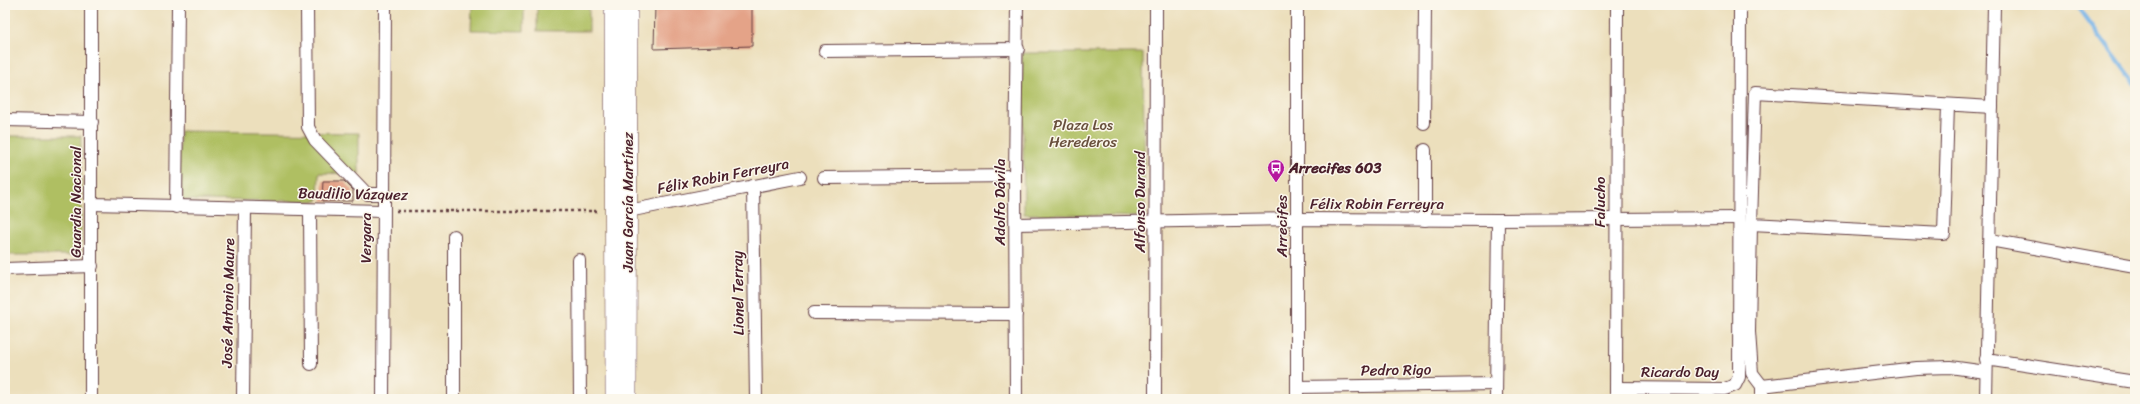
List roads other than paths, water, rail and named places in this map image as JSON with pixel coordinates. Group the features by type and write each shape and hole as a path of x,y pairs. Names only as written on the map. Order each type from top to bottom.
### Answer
{"main road":[{"name":"Juan García Martínez","path":"613,5 628,399"},
{"name":"Juan García Martínez","path":"614,399 629,5"}],"street":[{"name":"Guardia Nacional","path":"91,5 91,399"},
{"path":"176,207 178,5"},
{"path":"307,5 308,127 315,140 367,194 382,194"},
{"name":"Vergara","path":"383,399 382,194 385,5"},
{"name":"Adolfo Dávila","path":"1016,399 1015,176 1018,50 1017,5"},
{"name":"Alfonso Durand","path":"1155,399 1156,5"},
{"name":"Arrecifes","path":"1297,5 1297,393"},
{"path":"1424,123 1425,5"},
{"name":"Falucho","path":"1616,394 1617,5"},
{"path":"1739,218 1740,5"},
{"path":"1986,399 1994,5"},
{"path":"824,51 1018,50"},
{"path":"1762,399 1762,386 1752,373 1749,332 1755,93 1992,107"},
{"path":"1751,224 1944,234 1948,104"},
{"path":"5,120 92,122"},
{"path":"1425,150 1425,220"},
{"path":"824,178 1015,176"},
{"name":"Félix Robin Ferreyra","path":"621,211 800,177"},
{"name":"Lionel Terray","path":"753,186 756,399"},
{"name":"Baudilio Vázquez","path":"92,204 382,211"},
{"name":"José Antonio Maure","path":"243,399 245,208"},
{"path":"310,210 311,364"},
{"name":"Félix Robin Ferreyra","path":"1016,224 1298,219 1616,220 1739,218"},
{"name":"Ricardo Day","path":"1616,394 1724,389 1735,385 1739,377 1739,218"},
{"path":"1496,399 1498,220"},
{"path":"454,236 454,399"},
{"path":"1990,240 2135,266"},
{"path":"579,260 580,399"},
{"path":"5,269 92,266"},
{"path":"814,314 1016,314"},
{"path":"1986,359 2135,382"},
{"path":"1762,386 1916,368 1950,366 1986,372"},
{"name":"Pedro Rigo","path":"1297,393 1496,384"}],"waterway":[{"path":"2077,5 2135,84"}],"place":[{"name":"Arrecifes 603","path":"1276,183"}],"park label":[{"name":"Plaza Los Herederos","path":"1083,134"}]}
